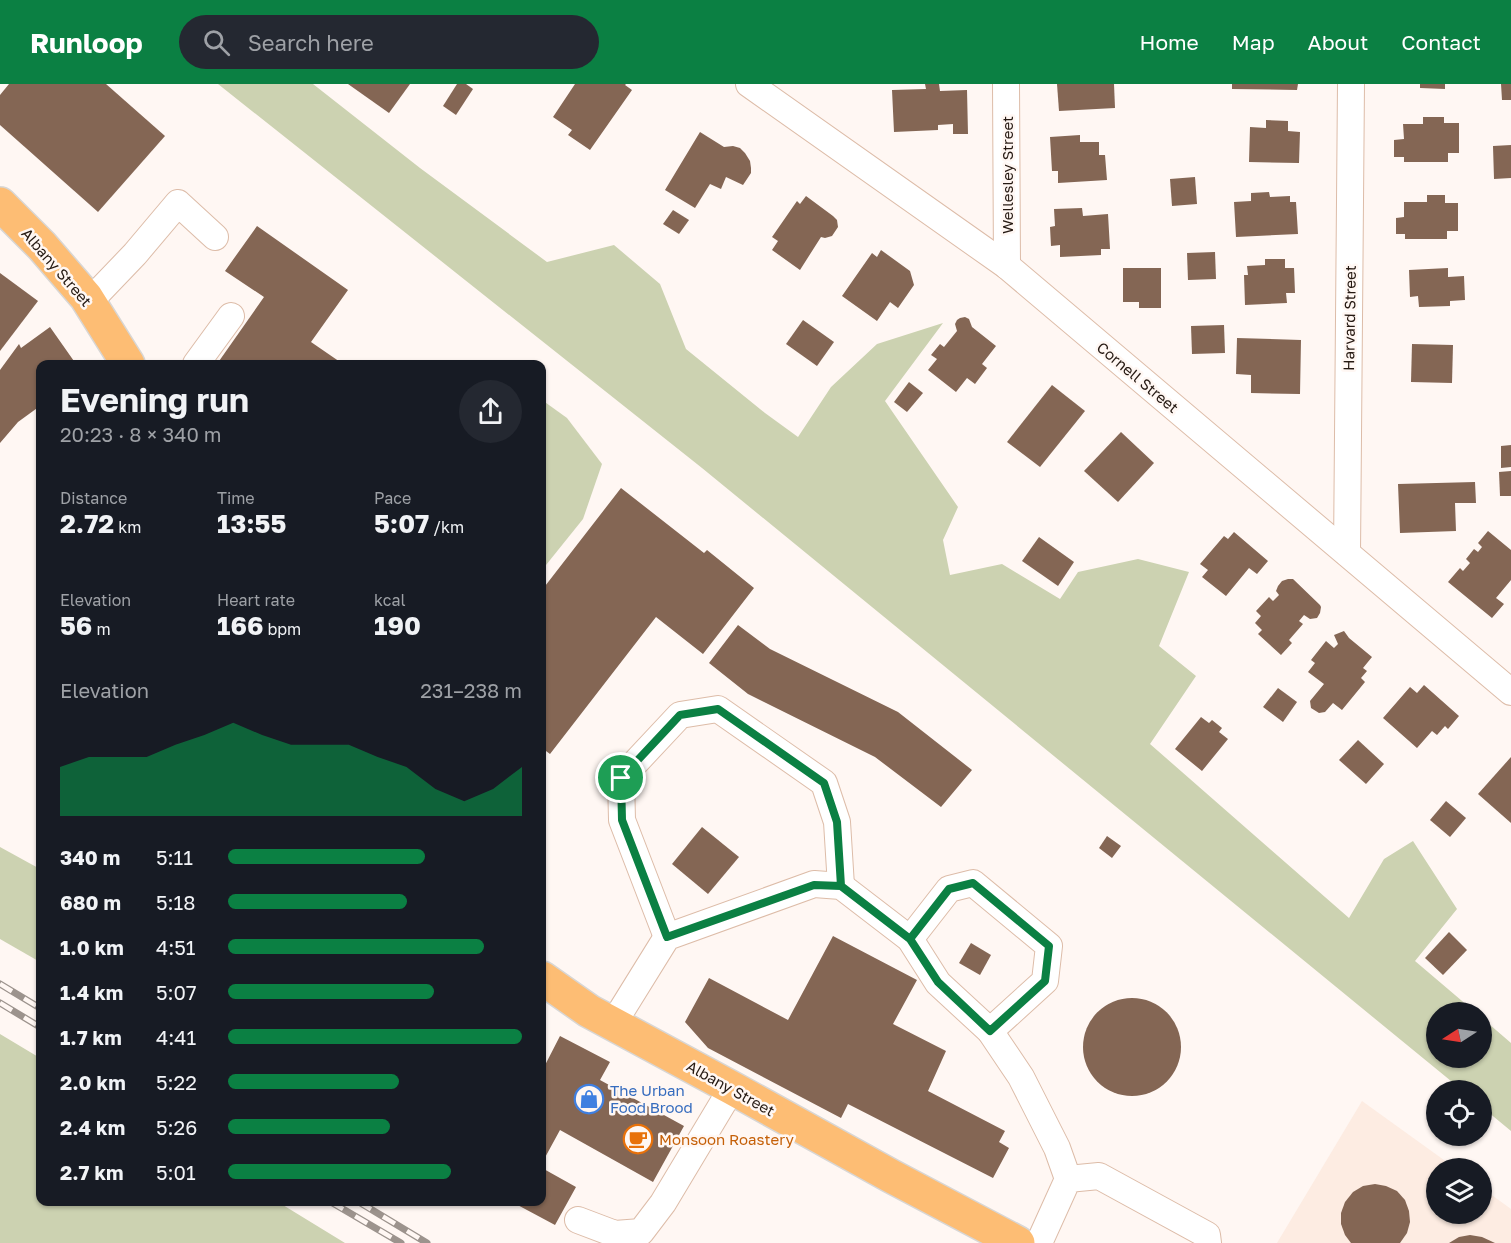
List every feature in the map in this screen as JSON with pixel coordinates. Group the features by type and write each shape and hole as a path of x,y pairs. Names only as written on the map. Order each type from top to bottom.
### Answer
{"main road":[{"name":"Albany Street","path":"0,204 42,246 89,302 125,360"},
{"name":"Albany Street","path":"546,981 589,1011 1018,1243"}],"street":[{"name":"Cornell Street","path":"749,84 1007,266 1511,692"},
{"name":"Wellesley Street","path":"1006,84 1007,266"},
{"name":"Harvard Street","path":"1347,553 1351,84"},
{"path":"89,302 135,254 178,203 215,237"},
{"path":"199,360 231,316"},
{"path":"667,937 622,820 621,778 680,715 718,709 824,783 837,822 841,886"},
{"path":"910,939 949,889 973,883 1049,946 1045,981 990,1031"},
{"path":"613,1024 667,937 814,885 841,886 910,939 938,982 990,1031 1021,1077 1057,1148 1068,1179 1039,1243"},
{"path":"578,1220 615,1234 641,1232 663,1203 732,1088"},
{"path":"1068,1179 1099,1176 1207,1235 1208,1243"}],"shaded area":[{"path":"1362,1101 1441,1158 1426,1158 1426,1224 1492,1224 1492,1195 1511,1209 1511,1243 1277,1243"}],"green space":[{"path":"218,84 313,84 420,168 547,262 614,245 660,284 686,349 798,437 831,387 877,344 943,323 885,401 958,507 943,540 950,575 1002,564 1060,599 1078,572 1138,559 1189,572 1159,646 1196,676 1150,744 1349,918 1384,859 1413,841 1457,909 1415,961 1463,1002 1426,1002 1426,1061 702,468"},
{"path":"546,403 567,418 602,464 583,519 546,565"},
{"path":"0,847 36,867 36,960 0,939"},
{"path":"1492,1027 1511,1043 1511,1131 1492,1115 1492,1080 1450,1080 1435,1068 1492,1068"},
{"path":"0,1034 36,1056 36,1206 285,1206 345,1243 0,1243"}],"building":[{"path":"9,84 106,84 165,136 98,212 0,125 0,95"},
{"path":"348,84 410,84 389,113"},
{"path":"457,84 466,84 473,89 456,115 443,106"},
{"path":"575,84 626,84 632,90 590,150 568,135 572,130 553,117"},
{"path":"925,84 939,84 940,91 967,90 968,134 953,134 953,124 938,125 938,130 894,132 892,90 926,89"},
{"path":"1057,84 1114,84 1115,108 1059,111"},
{"path":"1232,84 1298,84 1297,90 1232,89"},
{"path":"1420,84 1445,84 1445,89 1420,88"},
{"path":"1501,84 1511,84 1511,100 1502,100"},
{"path":"1423,117 1444,117 1444,123 1459,123 1459,153 1448,153 1448,162 1404,162 1404,157 1394,157 1394,140 1404,139 1403,124 1423,124"},
{"path":"1266,120 1288,121 1288,131 1300,132 1299,163 1249,162 1250,127 1266,128"},
{"path":"700,132 724,147 740,148 750,161 751,173 743,185 726,177 721,189 710,184 695,208 665,190"},
{"path":"1080,135 1080,142 1099,142 1099,155 1105,155 1107,180 1058,183 1058,171 1052,171 1050,137"},
{"path":"1511,145 1511,178 1494,179 1493,146"},
{"path":"1195,177 1197,204 1172,206 1170,179"},
{"path":"1269,192 1270,197 1290,196 1290,202 1296,202 1298,234 1236,237 1234,202 1251,201 1251,193"},
{"path":"1427,195 1445,195 1445,203 1458,203 1458,231 1447,231 1447,239 1405,239 1405,234 1396,234 1396,218 1404,217 1404,202 1427,202"},
{"path":"806,196 833,216 837,220 838,227 832,236 821,237 800,270 772,250 778,241 772,237 797,201 800,204"},
{"path":"1082,208 1083,216 1108,214 1110,249 1101,249 1101,255 1060,257 1060,245 1051,246 1050,227 1055,226 1054,209"},
{"path":"673,210 689,220 679,234 663,224"},
{"path":"257,226 348,290 311,342 337,360 220,360 264,297 225,271"},
{"path":"881,250 910,271 914,285 898,308 890,302 877,321 842,296 872,253 877,257"},
{"path":"1215,252 1216,279 1188,280 1187,253"},
{"path":"1265,259 1285,259 1285,268 1294,268 1295,293 1286,293 1287,303 1245,305 1244,275 1248,275 1247,266 1265,265"},
{"path":"1123,268 1161,268 1161,308 1139,308 1139,302 1123,302"},
{"path":"1448,268 1448,277 1464,276 1465,300 1450,301 1450,306 1419,307 1418,296 1410,297 1409,270"},
{"path":"0,273 38,301 0,351"},
{"path":"965,317 969,319 972,327 996,346 982,364 987,368 975,384 967,378 956,392 928,370 937,359 931,355 940,344 944,347 957,331 955,324 957,320"},
{"path":"803,320 834,342 817,366 786,344"},
{"path":"1224,325 1225,353 1192,354 1191,326"},
{"path":"50,327 73,360 36,360 36,409 18,422 0,443 0,370 19,344 21,348"},
{"path":"1237,338 1301,340 1300,394 1251,393 1251,375 1236,374"},
{"path":"1412,344 1453,345 1452,383 1411,382"},
{"path":"909,382 923,393 907,412 894,402"},
{"path":"1052,385 1085,411 1040,467 1007,442"},
{"path":"1121,432 1154,463 1118,502 1084,471"},
{"path":"1511,445 1511,467 1501,468 1501,446"},
{"path":"1511,471 1511,496 1500,496 1499,472"},
{"path":"1475,482 1476,503 1455,503 1456,531 1400,533 1398,484"},
{"path":"621,488 704,553 707,550 754,588 703,654 656,617 550,754 546,751 546,585"},
{"path":"1488,531 1511,550 1511,580 1496,598 1504,604 1492,618 1448,582 1460,568 1463,571 1470,563 1466,559 1474,549 1478,552 1482,547 1478,543"},
{"path":"1234,532 1268,561 1257,574 1249,568 1226,596 1202,577 1208,570 1200,564 1224,536 1228,539"},
{"path":"1039,537 1074,562 1058,586 1022,561"},
{"path":"1293,579 1321,607 1317,618 1310,619 1304,615 1299,621 1303,624 1289,640 1292,643 1281,655 1258,634 1262,630 1255,623 1261,616 1256,611 1269,597 1273,601 1279,595 1276,591 1278,586 1282,581"},
{"path":"738,625 770,649 898,712 972,770 941,807 875,757 748,694 709,663"},
{"path":"1344,631 1372,657 1363,668 1367,671 1361,678 1365,682 1342,710 1333,703 1325,712 1319,713 1311,708 1310,701 1324,684 1308,672 1315,663 1311,660 1326,641 1334,648 1338,644 1334,635"},
{"path":"1424,685 1459,716 1448,729 1445,726 1437,735 1432,731 1417,748 1383,718 1410,687 1417,693"},
{"path":"1278,688 1297,702 1283,722 1263,707"},
{"path":"1201,717 1209,723 1212,720 1222,728 1219,732 1228,739 1202,771 1175,749"},
{"path":"1358,740 1384,764 1366,784 1339,760"},
{"path":"1511,757 1511,823 1478,794"},
{"path":"1446,801 1466,818 1450,837 1430,820"},
{"path":"702,827 739,857 708,894 672,864"},
{"path":"1107,836 1121,846 1112,858 1099,848"},
{"path":"1449,932 1467,950 1443,975 1425,958"},
{"path":"833,936 917,980 893,1024 946,1051 928,1091 1005,1131 999,1142 1009,1148 993,1178 848,1104 841,1118 708,1048 685,1022 709,978 788,1020"},
{"path":"971,943 991,955 980,975 959,963"},
{"path":"1132,998 1151,1002 1166,1013 1177,1028 1181,1047 1177,1066 1166,1081 1151,1092 1132,1096 1113,1092 1098,1081 1087,1066 1083,1047 1087,1028 1098,1013 1113,1002"},
{"name":"The Urban Food Brood","path":"560,1036 610,1062 600,1080 684,1126 653,1182 560,1130 546,1156 546,1063"},
{"path":"546,1170 576,1187 555,1225 519,1206 546,1206"},
{"path":"1375,1184 1397,1191 1405,1200 1410,1222 1407,1233 1400,1243 1351,1243 1345,1235 1341,1224 1341,1213 1345,1202 1353,1192 1363,1186"},
{"path":"1470,1235 1495,1243 1449,1243 1459,1237"}],"railway":[{"path":"0,984 36,1006"},
{"path":"0,1003 36,1025"},
{"path":"338,1206 401,1243"},
{"path":"366,1206 427,1243"}],"place":[{"name":"The Urban Food Brood","path":"589,1099"},
{"name":"Monsoon Roastery","path":"638,1139"}],"route":[{"path":"621,778 622,820 667,937 814,885 841,886 910,939 938,982 990,1031 1045,981 1049,946 973,883 949,889 910,939 841,886 837,822 824,783 718,709 680,715 621,778"}]}
